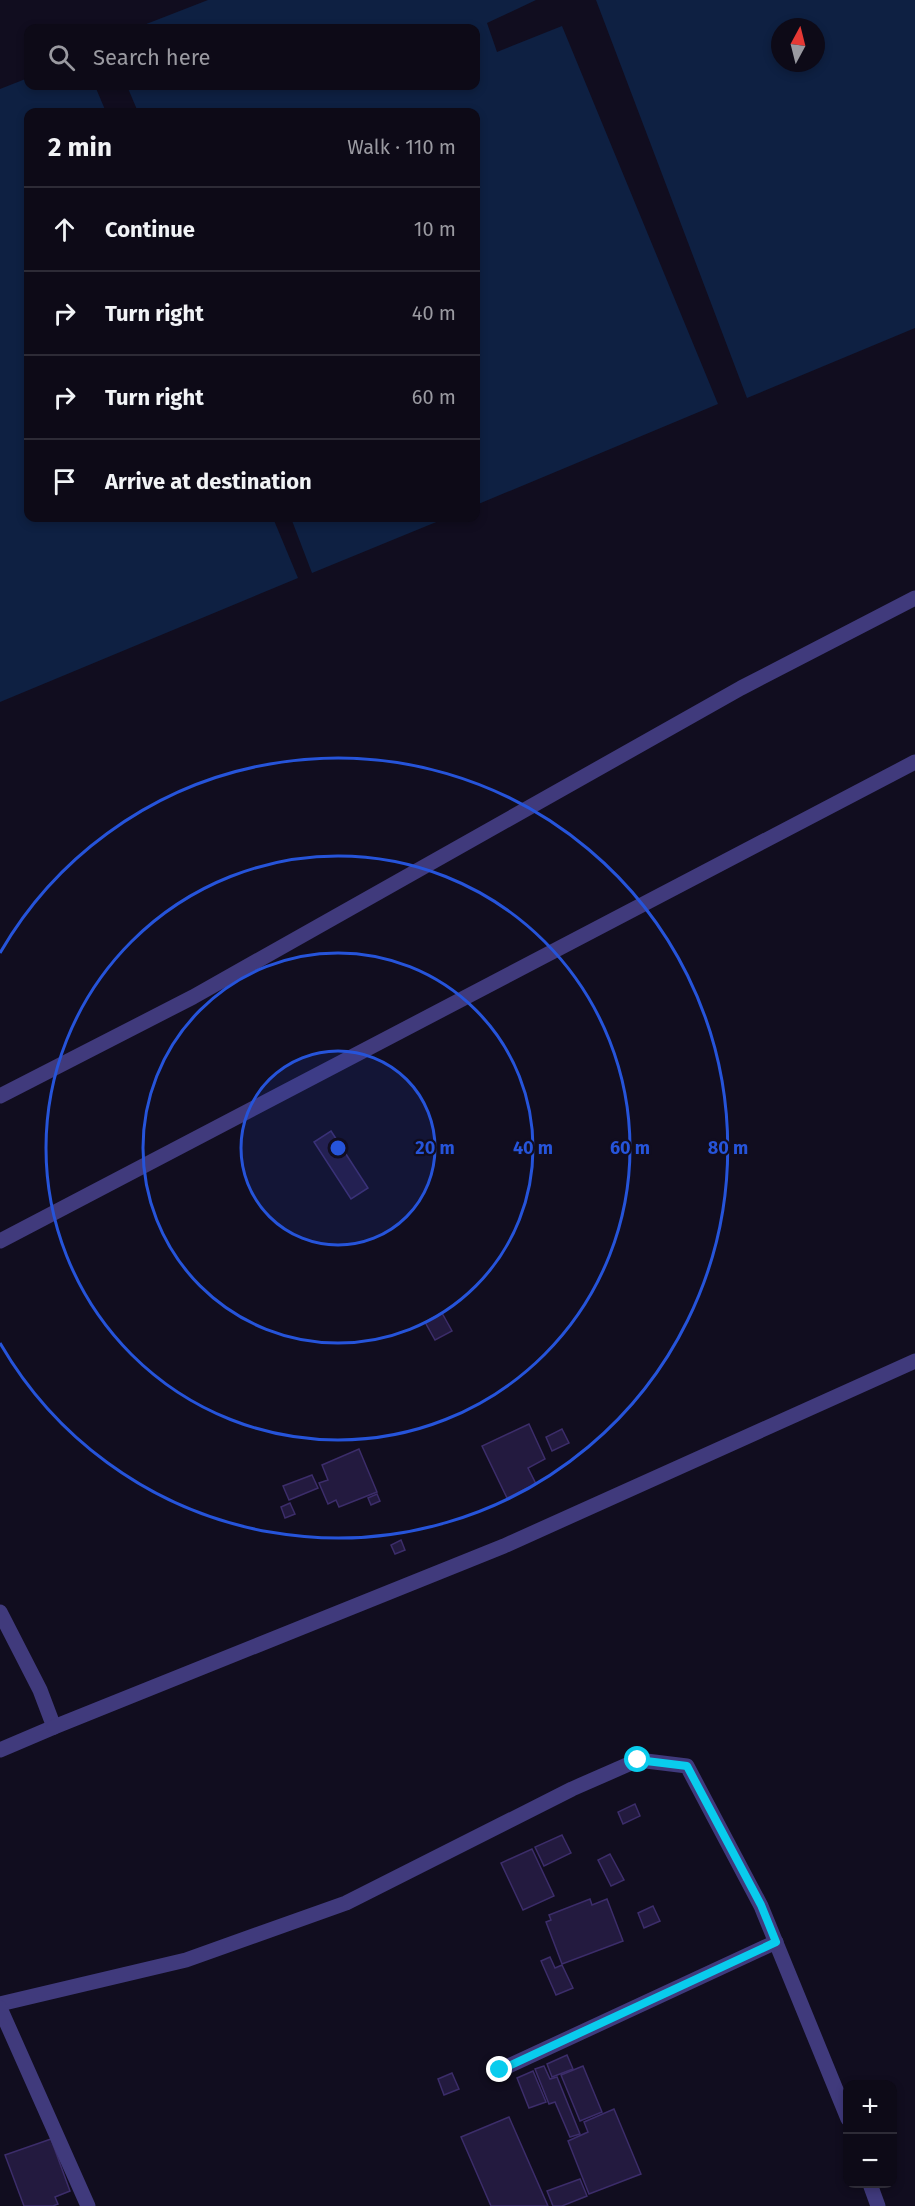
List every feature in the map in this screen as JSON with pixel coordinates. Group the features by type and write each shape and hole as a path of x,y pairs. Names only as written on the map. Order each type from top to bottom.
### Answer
{"street":[{"path":"0,1096 193,997 741,688 915,598"},
{"path":"0,1241 915,762"},
{"path":"0,1750 504,1546 915,1361"},
{"path":"0,1612 40,1690 54,1727"},
{"path":"88,2206 0,2006 186,1960 346,1903 572,1789 638,1760 687,1766 761,1905 843,2107"},
{"path":"500,2070 776,1942"},
{"path":"871,2188 878,2206"}],"water":[{"path":"208,0 536,0 487,23 497,52 562,26 718,404 480,503 480,108 136,108 129,90 480,90 480,24 146,24"},
{"path":"596,0 915,0 915,328 747,398"},
{"path":"24,80 24,90 97,90 104,108 24,108 24,522 275,522 298,578 0,702 0,89"},
{"path":"293,522 436,522 312,573"}],"building":[{"path":"331,1131 368,1188 351,1199 314,1142"},
{"path":"442,1313 452,1331 435,1340 425,1322"},
{"path":"529,1424 545,1459 528,1468 536,1484 507,1498 482,1446"},
{"path":"562,1429 569,1443 552,1451 546,1437"},
{"path":"359,1449 377,1492 339,1507 336,1500 328,1504 319,1483 328,1480 322,1465"},
{"path":"312,1475 318,1488 289,1500 283,1486"},
{"path":"377,1494 380,1501 371,1505 368,1498"},
{"path":"290,1503 295,1514 285,1518 281,1507"},
{"path":"401,1540 405,1550 395,1554 391,1545"},
{"path":"635,1804 640,1816 623,1824 618,1812"},
{"path":"562,1835 571,1853 544,1866 535,1847"},
{"path":"532,1849 554,1896 523,1910 501,1863"},
{"path":"610,1854 624,1880 611,1886 598,1860"},
{"path":"590,1899 592,1905 607,1899 623,1941 562,1964 546,1922 551,1920 549,1915"},
{"path":"653,1906 660,1921 644,1928 638,1913"},
{"path":"550,1957 555,1968 562,1965 573,1988 556,1995 541,1961"},
{"path":"567,2055 573,2069 552,2077 547,2064"},
{"path":"544,2066 550,2079 557,2077 580,2134 570,2137 555,2102 549,2104 535,2069"},
{"path":"583,2066 602,2112 580,2121 561,2075"},
{"path":"533,2071 546,2102 529,2108 517,2078"},
{"path":"452,2073 459,2089 444,2095 438,2079"},
{"path":"614,2109 641,2174 589,2194 568,2141 588,2132 584,2122"},
{"path":"509,2117 548,2206 491,2206 461,2137"},
{"path":"51,2139 70,2191 55,2197 58,2204 53,2206 24,2206 5,2155"},
{"path":"580,2179 587,2196 562,2206 553,2206 547,2191"}],"route":[{"path":"500,2070 776,1942 761,1905 687,1766 638,1760"}]}
